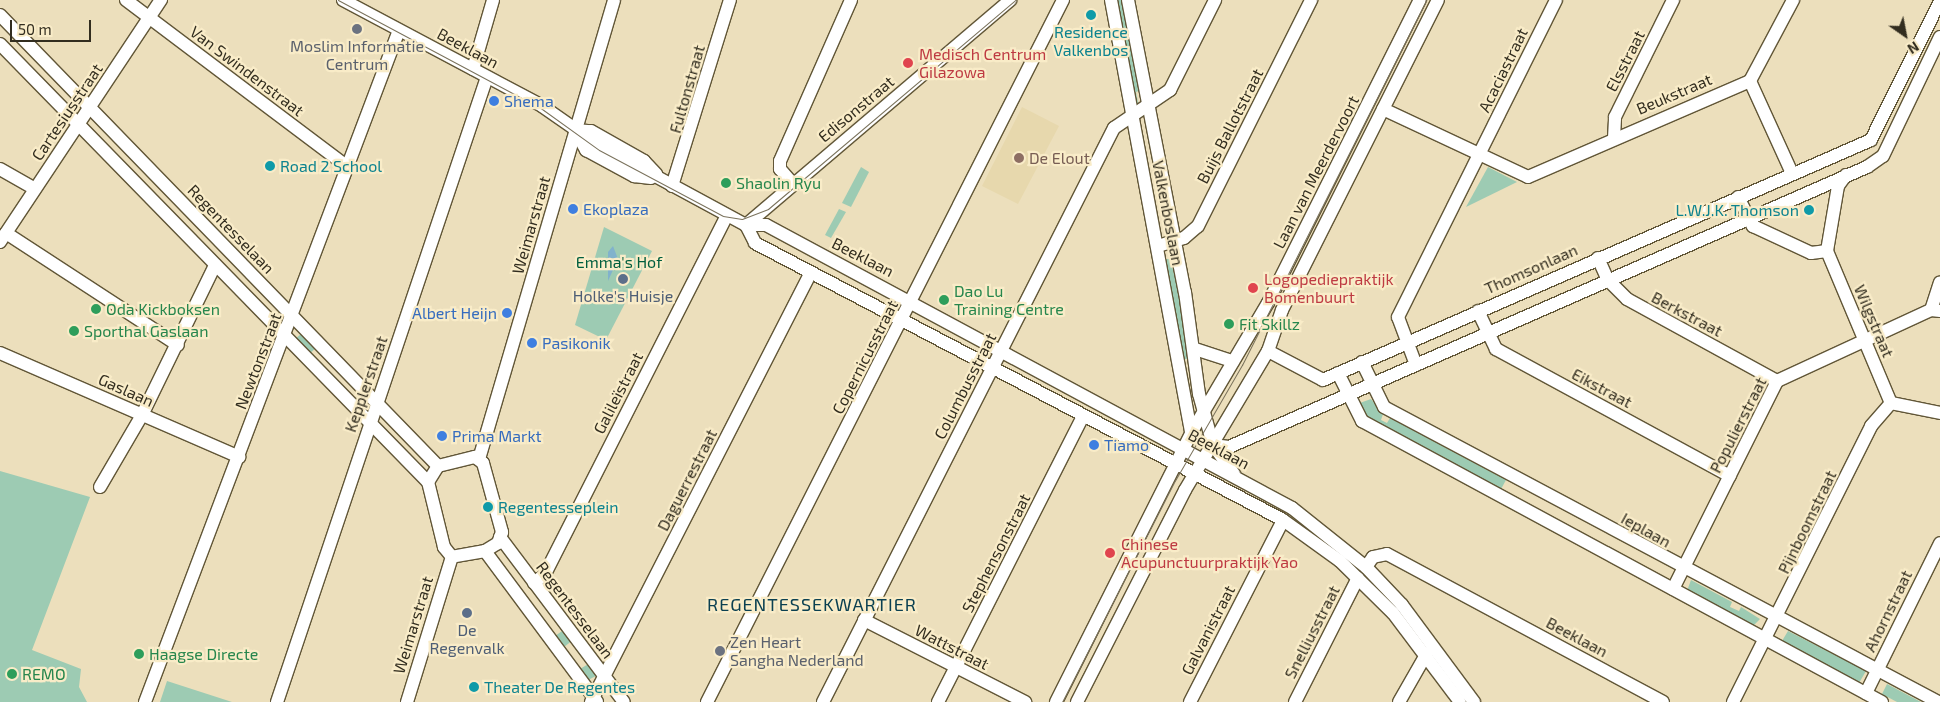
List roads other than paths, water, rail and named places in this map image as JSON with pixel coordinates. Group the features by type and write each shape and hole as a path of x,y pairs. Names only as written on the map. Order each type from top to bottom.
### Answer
{"street":[{"name":"Van Swindenstraat","path":"126,0 348,167"},
{"name":"Cartesiusstraat","path":"3,238 161,0"},
{"name":"Beeklaan","path":"344,0 367,6 399,30 487,77 575,130 591,131 644,160 660,179 672,186 746,225 766,225 912,300 1184,448 1199,467 1283,520 1358,578 1427,653 1460,702"},
{"path":"472,69 493,0"},
{"name":"Weimarstraat","path":"479,459 614,0"},
{"name":"Fultonstraat","path":"672,186 730,0"},
{"path":"793,184 780,169 780,161 851,0"},
{"name":"Edisonstraat","path":"746,225 1010,0"},
{"name":"Copernicusstraat","path":"707,702 1064,0"},
{"name":"Valkenboslaan","path":"1111,0 1192,433"},
{"name":"Valkenboslaan","path":"1128,0 1195,349 1203,412 1214,445 1236,476"},
{"name":"Columbusstraat","path":"823,702 1114,128 1170,90 1215,0"},
{"name":"Buijs Ballotstraat","path":"1158,246 1175,242 1198,226 1311,0"},
{"name":"Laan van Meerdervoort","path":"1056,702 1203,412 1268,303 1420,0"},
{"name":"Laan van Meerdervoort","path":"1077,702 1199,467 1214,445 1268,351 1282,310 1438,0"},
{"name":"Acaciastraat","path":"1408,342 1398,317 1556,0"},
{"name":"Elsstraat","path":"1614,138 1615,117 1673,0"},
{"path":"1792,172 1750,81 1793,0"},
{"path":"1846,176 1837,154 1874,137 1940,1"},
{"name":"Regentesselaan","path":"0,15 438,466"},
{"name":"Newtonstraat","path":"145,702 399,30"},
{"path":"1214,445 1229,447 1846,176 1883,156 1940,36"},
{"path":"0,44 284,337 428,482 444,547 452,557 485,551 500,537 479,459 438,466 428,482"},
{"name":"Kepplerstraat","path":"277,702 487,77"},
{"name":"Beukstraat","path":"1479,155 1528,177 1614,138 1750,81"},
{"path":"1383,109 1479,155"},
{"name":"Beeklaan","path":"575,130 586,150 634,176 660,179"},
{"name":"Thomsonlaan","path":"1268,351 1316,379 1338,373 1792,172 1837,154"},
{"path":"0,170 35,189"},
{"path":"1738,197 1753,226 1811,253 1827,251 1838,186 1846,176"},
{"name":"Galileïstraat","path":"534,583 545,574 727,215"},
{"name":"Beeklaan","path":"746,225 756,243 1082,418 1176,466 1199,467 1236,476 1292,508 1366,567 1373,557 1387,554 1663,702"},
{"path":"3,238 178,344"},
{"name":"Wilgstraat","path":"1827,251 1891,403"},
{"name":"Berkstraat","path":"1598,258 1608,280 1627,299 1777,381"},
{"path":"100,487 142,415 215,265"},
{"name":"Daguerrestraat","path":"594,700 810,273"},
{"path":"1936,310 1940,282"},
{"name":"Eikstraat","path":"1478,310 1496,349 1730,476"},
{"name":"Populierstraat","path":"1673,588 1777,381 1936,310"},
{"path":"1408,342 1416,364"},
{"path":"1195,349 1233,361"},
{"name":"Gaslaan","path":"0,353 239,457"},
{"name":"Ieplaan","path":"1362,362 1384,407 1682,568 1938,702"},
{"path":"1338,373 1362,421 1882,702"},
{"path":"1891,403 1940,413"},
{"name":"Pijnboomstraat","path":"1733,702 1778,619 1871,426 1891,403"},
{"name":"Stephensonstraat","path":"938,702 1082,418"},
{"name":"Galvanistraat","path":"1190,702 1283,520"},
{"name":"Regentesselaan","path":"500,537 624,702"},
{"name":"Ahornstraat","path":"1866,693 1940,543"},
{"path":"485,551 594,700"},
{"name":"Weimarstraat","path":"406,702 452,557"},
{"path":"1366,567 1435,644 1474,702"},
{"name":"Snelliusstraat","path":"1295,702 1358,578"},
{"name":"Wattstraat","path":"864,620 1025,702"},
{"path":"1399,702 1427,653"}],"water":[{"path":"613,246 618,259 608,281 608,252"}],"tram line":[{"path":"338,0 542,109 599,150 723,216 742,219 768,209 1015,0"},
{"path":"1062,702 1173,484 1242,365 1426,0"}],"place":[{"name":"Residence Valkenbos","path":"1091,15"},
{"name":"Moslim Informatie Centrum","path":"357,29"},
{"name":"Medisch Centrum Gilazowa","path":"908,63"},
{"name":"Shema","path":"494,101"},
{"name":"De Elout","path":"1019,158"},
{"name":"Road 2 School","path":"270,166"},
{"name":"Shaolin Ryu","path":"726,183"},
{"name":"Ekoplaza","path":"573,209"},
{"name":"L.W.J.K. Thomson","path":"1809,210"},
{"name":"Holke's Huisje","path":"623,279"},
{"name":"Logopediepraktijk Bomenbuurt","path":"1253,288"},
{"name":"Dao Lu Training Centre","path":"944,300"},
{"name":"Oda Kickboksen","path":"96,309"},
{"name":"Albert Heijn","path":"507,313"},
{"name":"Fit Skillz","path":"1229,324"},
{"name":"Sporthal Gaslaan","path":"74,331"},
{"name":"Pasikonik","path":"532,343"},
{"name":"Prima Markt","path":"442,436"},
{"name":"Tiamo","path":"1094,445"},
{"name":"Regentesseplein","path":"488,507"},
{"name":"Chinese Acupunctuurpraktijk Yao","path":"1110,553"},
{"name":"De Regenvalk","path":"467,613"},
{"name":"Zen Heart Sangha Nederland","path":"720,651"},
{"name":"Haagse Directe","path":"139,654"},
{"name":"REMO","path":"12,674"},
{"name":"Theater De Regentes","path":"474,687"}],"district":[{"name":"REGENTESSEKWARTIER","path":"812,604"}],"park label":[{"name":"Emma's Hof","path":"619,262"}]}
